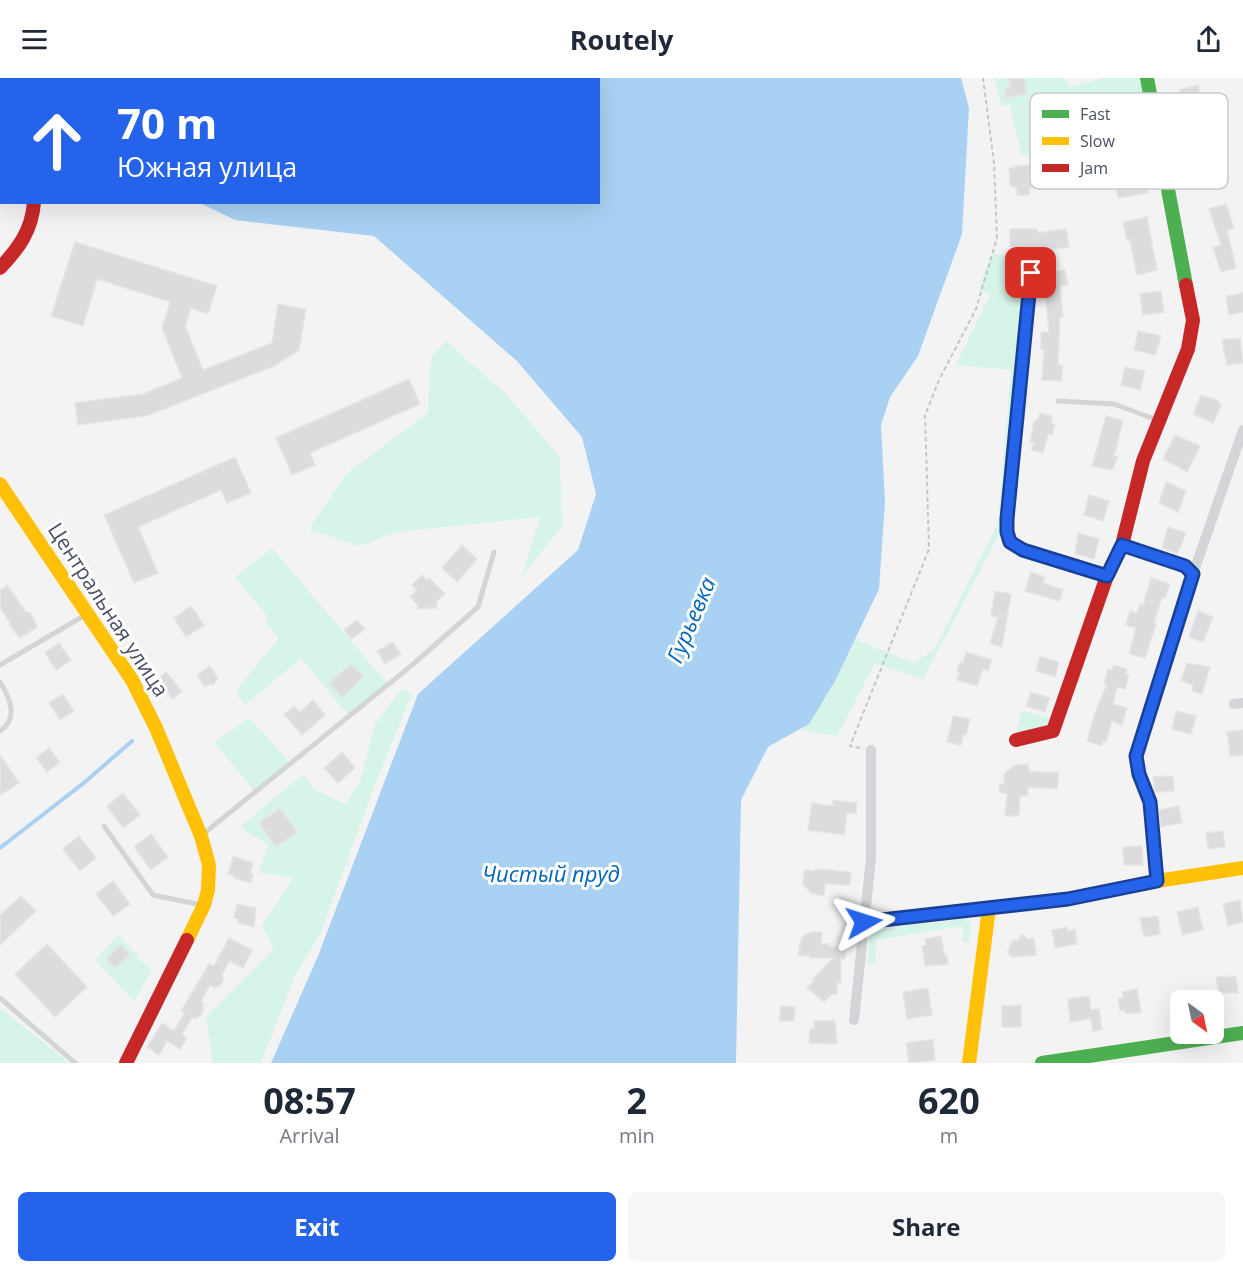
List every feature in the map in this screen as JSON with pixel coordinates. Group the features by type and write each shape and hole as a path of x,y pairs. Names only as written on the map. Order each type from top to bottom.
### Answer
{"street":[{"path":"1147,78 1150,93"},
{"path":"1016,740 1053,731 1107,576 1122,545 1143,461 1188,349 1193,320 1168,189"},
{"path":"0,268 19,249 34,218 34,204"},
{"path":"1031,273 1007,532 1010,542 1023,550 1107,576"},
{"path":"1157,881 1150,802 1139,774 1136,756 1193,574 1243,430"},
{"name":"Центральная улица","path":"0,483 132,680 156,728 201,836 209,866 208,890 204,905 126,1063"},
{"path":"1122,545 1185,566 1193,574"},
{"path":"854,1020 871,858 872,750"},
{"path":"864,922 1068,899 1157,881 1243,868"},
{"path":"969,1063 989,908"},
{"path":"1042,1063 1243,1033"}],"lane":[{"path":"1058,401 1114,404 1159,421"},
{"path":"201,836 402,674 478,607 494,552"},
{"path":"0,664 88,613"},
{"path":"0,682 10,699 12,717 7,726 0,731"},
{"path":"104,826 153,895 204,905"},
{"path":"0,998 75,1063"}],"path":[{"path":"872,750 850,746 929,549 925,415 939,380 976,309 997,238 994,163 983,78"}],"green space":[{"path":"994,78 1064,78 1069,87 1104,78 1140,78 1143,93 1030,93 1030,155 1021,155 1010,104 1001,106"},
{"path":"993,254 1025,255 1001,531 923,679 875,663 837,736 803,731 831,677 848,636 913,663 934,650 998,523 1011,370 956,365 991,293 979,291 985,270"},
{"path":"446,341 507,395 560,457 562,527 521,578 540,517 397,532 359,546 309,529 347,473 428,413 431,357"},
{"path":"272,548 387,683 348,715 301,658 245,705 239,697 237,689 279,638 264,621 268,617 235,577"},
{"path":"402,689 412,694 376,782 321,932 295,976 261,1063 213,1063 206,1017 274,949 262,926 293,878 259,872 268,844 246,832 241,826 303,774 314,789 345,804 360,782 375,724"},
{"path":"1021,710 1056,721 1048,741 1016,731"},
{"path":"250,718 290,763 256,793 214,742"},
{"path":"967,918 971,922 969,942 962,942 963,926 877,940 875,964 867,963 870,935 873,931 923,922 929,924"},
{"path":"118,935 139,956 137,959 143,961 152,970 134,1001 95,960"},
{"path":"0,1008 69,1063 0,1063"}],"water":[{"name":"Чистый пруд","path":"600,78 961,78 969,108 962,234 918,356 890,397 881,425 885,502 879,589 835,681 809,724 768,747 741,800 736,1063 271,1063 318,956 418,694 578,550 596,494 582,437 517,361 374,236 235,220 202,204 600,204"}],"building":[{"path":"1008,78 1024,78 1027,93 1006,98 1004,89 1011,87"},
{"path":"1198,85 1199,93 1180,93 1179,90"},
{"path":"1030,165 1029,195 1017,195 1017,188 1010,186 1009,168 1014,168 1014,166"},
{"path":"1116,189 1147,189 1148,193 1118,198"},
{"path":"1226,204 1234,228 1227,230 1236,268 1221,272 1213,247 1221,245 1209,209"},
{"path":"1147,217 1157,270 1137,275 1130,240 1127,240 1123,222"},
{"path":"1010,229 1037,229 1037,233 1066,229 1069,247 1052,249 1052,247 1010,246"},
{"path":"75,242 217,286 208,314 191,308 185,326 203,370 272,343 278,304 306,309 299,350 274,366 146,416 78,425 75,403 143,394 182,378 162,328 170,302 97,279 83,326 51,316"},
{"path":"1065,270 1068,285 1060,286 1063,317 1060,317 1058,365 1063,365 1061,381 1042,380 1044,350 1041,349 1041,332 1049,332 1045,288 1041,289 1039,274"},
{"path":"1161,291 1164,312 1143,315 1140,294"},
{"path":"1243,293 1243,312 1229,315 1226,296"},
{"path":"1138,331 1161,336 1155,355 1134,350"},
{"path":"1240,338 1243,363 1227,365 1222,340"},
{"path":"1125,367 1145,371 1140,390 1121,385"},
{"path":"409,379 420,404 310,453 315,465 292,475 276,438"},
{"path":"1201,395 1217,400 1221,405 1213,423 1193,414"},
{"path":"1040,413 1052,416 1051,423 1055,425 1052,435 1048,434 1043,453 1032,450 1034,443 1030,442 1034,421 1039,418"},
{"path":"1106,416 1123,421 1114,456 1118,457 1112,470 1092,466"},
{"path":"1175,435 1200,446 1187,472 1163,459"},
{"path":"235,457 251,493 227,503 221,490 138,527 158,573 134,583 104,515"},
{"path":"1166,482 1186,491 1178,512 1159,503"},
{"path":"1089,495 1109,501 1103,521 1084,515"},
{"path":"1168,527 1186,533 1177,554 1162,548"},
{"path":"1078,533 1099,539 1094,559 1075,554"},
{"path":"462,545 477,559 457,582 442,568"},
{"path":"1031,572 1045,577 1043,583 1063,590 1059,601 1025,591"},
{"path":"422,575 427,580 429,578 445,594 437,601 436,608 417,609 418,605 410,597 417,590 412,585"},
{"path":"1151,578 1170,584 1165,598 1162,597 1145,658 1129,654 1136,628 1126,625 1130,611 1137,613 1140,604 1143,605"},
{"path":"7,585 26,612 31,613 37,627 20,638 9,625 11,624 0,608 0,591"},
{"path":"995,591 1011,594 1002,647 990,643 998,617 991,616"},
{"path":"191,606 204,625 186,637 174,618"},
{"path":"1198,611 1213,617 1203,642 1189,637"},
{"path":"357,620 365,629 351,639 344,630"},
{"path":"393,642 401,654 385,664 377,651"},
{"path":"59,643 71,660 56,670 45,653"},
{"path":"966,652 992,660 988,671 983,669 977,686 957,680 960,673 957,672 960,662 963,663"},
{"path":"1040,656 1059,662 1055,677 1036,671"},
{"path":"1187,663 1210,667 1202,694 1192,691 1193,685 1181,681"},
{"path":"351,664 364,677 342,697 329,683"},
{"path":"1114,665 1127,669 1126,674 1129,675 1125,689 1117,687 1113,704 1127,708 1122,725 1112,721 1106,742 1103,741 1102,746 1087,741 1107,684 1104,683 1108,669 1112,670"},
{"path":"210,666 218,678 213,685 205,687 197,675"},
{"path":"166,672 182,691 173,699 157,680"},
{"path":"1031,692 1050,698 1045,712 1026,706"},
{"path":"63,694 74,711 60,720 49,703"},
{"path":"313,700 325,715 302,735 284,714 294,706 300,712"},
{"path":"1176,711 1196,716 1191,734 1172,729"},
{"path":"953,716 970,719 961,745 947,742"},
{"path":"1243,730 1243,755 1230,756 1227,732"},
{"path":"49,748 60,762 47,772 36,758"},
{"path":"342,752 355,768 338,783 324,768"},
{"path":"0,755 19,783 0,795"},
{"path":"1028,764 1029,771 1059,773 1057,789 1028,787 1028,796 1020,796 1019,816 1005,816 1007,794 1000,792 999,784 1004,784 1004,774 1015,765"},
{"path":"1173,776 1174,791 1155,792 1153,777"},
{"path":"123,793 140,815 123,828 107,806"},
{"path":"833,800 857,803 856,814 847,813 844,835 808,830 812,803 833,806"},
{"path":"1179,806 1182,823 1161,827 1159,810"},
{"path":"280,808 297,832 276,847 259,823"},
{"path":"1223,831 1225,847 1208,849 1206,833"},
{"path":"151,834 168,857 151,870 134,847"},
{"path":"79,836 96,858 80,871 63,849"},
{"path":"1142,846 1143,865 1124,865 1123,847"},
{"path":"233,856 253,863 250,874 253,874 251,883 228,874"},
{"path":"816,869 851,872 850,885 825,884 824,896 811,893 803,884 804,870 816,871"},
{"path":"113,881 130,904 113,916 96,894"},
{"path":"21,896 36,911 0,945 0,915"},
{"path":"1240,900 1243,922 1228,926 1223,904"},
{"path":"237,904 256,908 254,927 238,923 238,919 234,918"},
{"path":"1198,907 1203,930 1182,935 1177,912"},
{"path":"1158,916 1160,934 1144,937 1140,918"},
{"path":"1067,927 1068,931 1075,929 1077,944 1055,948 1052,930"},
{"path":"822,932 821,944 829,944 829,947 845,947 845,959 841,959 841,983 837,983 837,994 832,994 824,1002 807,988 833,958 810,958 810,956 798,955 801,939 804,935"},
{"path":"1022,934 1027,939 1034,938 1036,955 1011,957 1008,952 1012,941 1018,940"},
{"path":"941,936 948,964 925,966 922,946 926,945 925,939"},
{"path":"229,938 252,950 243,968 229,961 222,975 221,984 215,988 210,985 201,1002 204,1004 202,1008 204,1009 200,1017 195,1019 192,1017 182,1035 187,1038 180,1049 167,1041 159,1055 147,1047 162,1023 174,1031 185,1013 181,1011 209,964 214,966"},
{"path":"47,944 87,987 55,1017 15,974"},
{"path":"120,945 130,954 115,968 106,959"},
{"path":"1236,976 1238,993 1224,993 1224,990 1218,990 1216,977"},
{"path":"928,988 932,1015 907,1019 903,992"},
{"path":"1137,989 1141,1012 1125,1014 1125,1010 1120,1011 1118,998 1123,998 1122,992"},
{"path":"1089,996 1091,1010 1099,1009 1102,1030 1093,1031 1091,1019 1070,1022 1068,999"},
{"path":"1021,1005 1021,1027 1002,1027 1002,1006"},
{"path":"780,1006 795,1007 794,1021 780,1021"},
{"path":"814,1021 835,1021 837,1044 809,1043 810,1029 814,1029"},
{"path":"933,1039 935,1060 909,1063 906,1043"}],"waterway":[{"path":"0,848 85,782 132,741"}],"traffic: fast":[{"path":"1147,78 1150,93"},
{"path":"1168,189 1186,285"},
{"path":"1042,1063 1243,1033"}],"traffic: slow":[{"path":"0,484 132,680 156,728 201,836 209,865 208,890 204,905 187,940"},
{"path":"969,1063 989,908 1068,899 1157,881 1243,868"}],"traffic: jam":[{"path":"0,268 23,238 31,221 34,204"},
{"path":"1016,740 1053,731 1107,576 1122,545 1143,461 1188,349 1193,320 1186,285"},
{"path":"126,1063 187,940"}],"route":[{"path":"864,922 1068,899 1157,881 1154,826 1150,802 1139,774 1136,756 1193,574 1185,566 1122,545 1107,576 1023,550 1010,542 1007,519 1031,273"}],"water label":[{"name":"Гурьевка","path":"691,620"}]}
